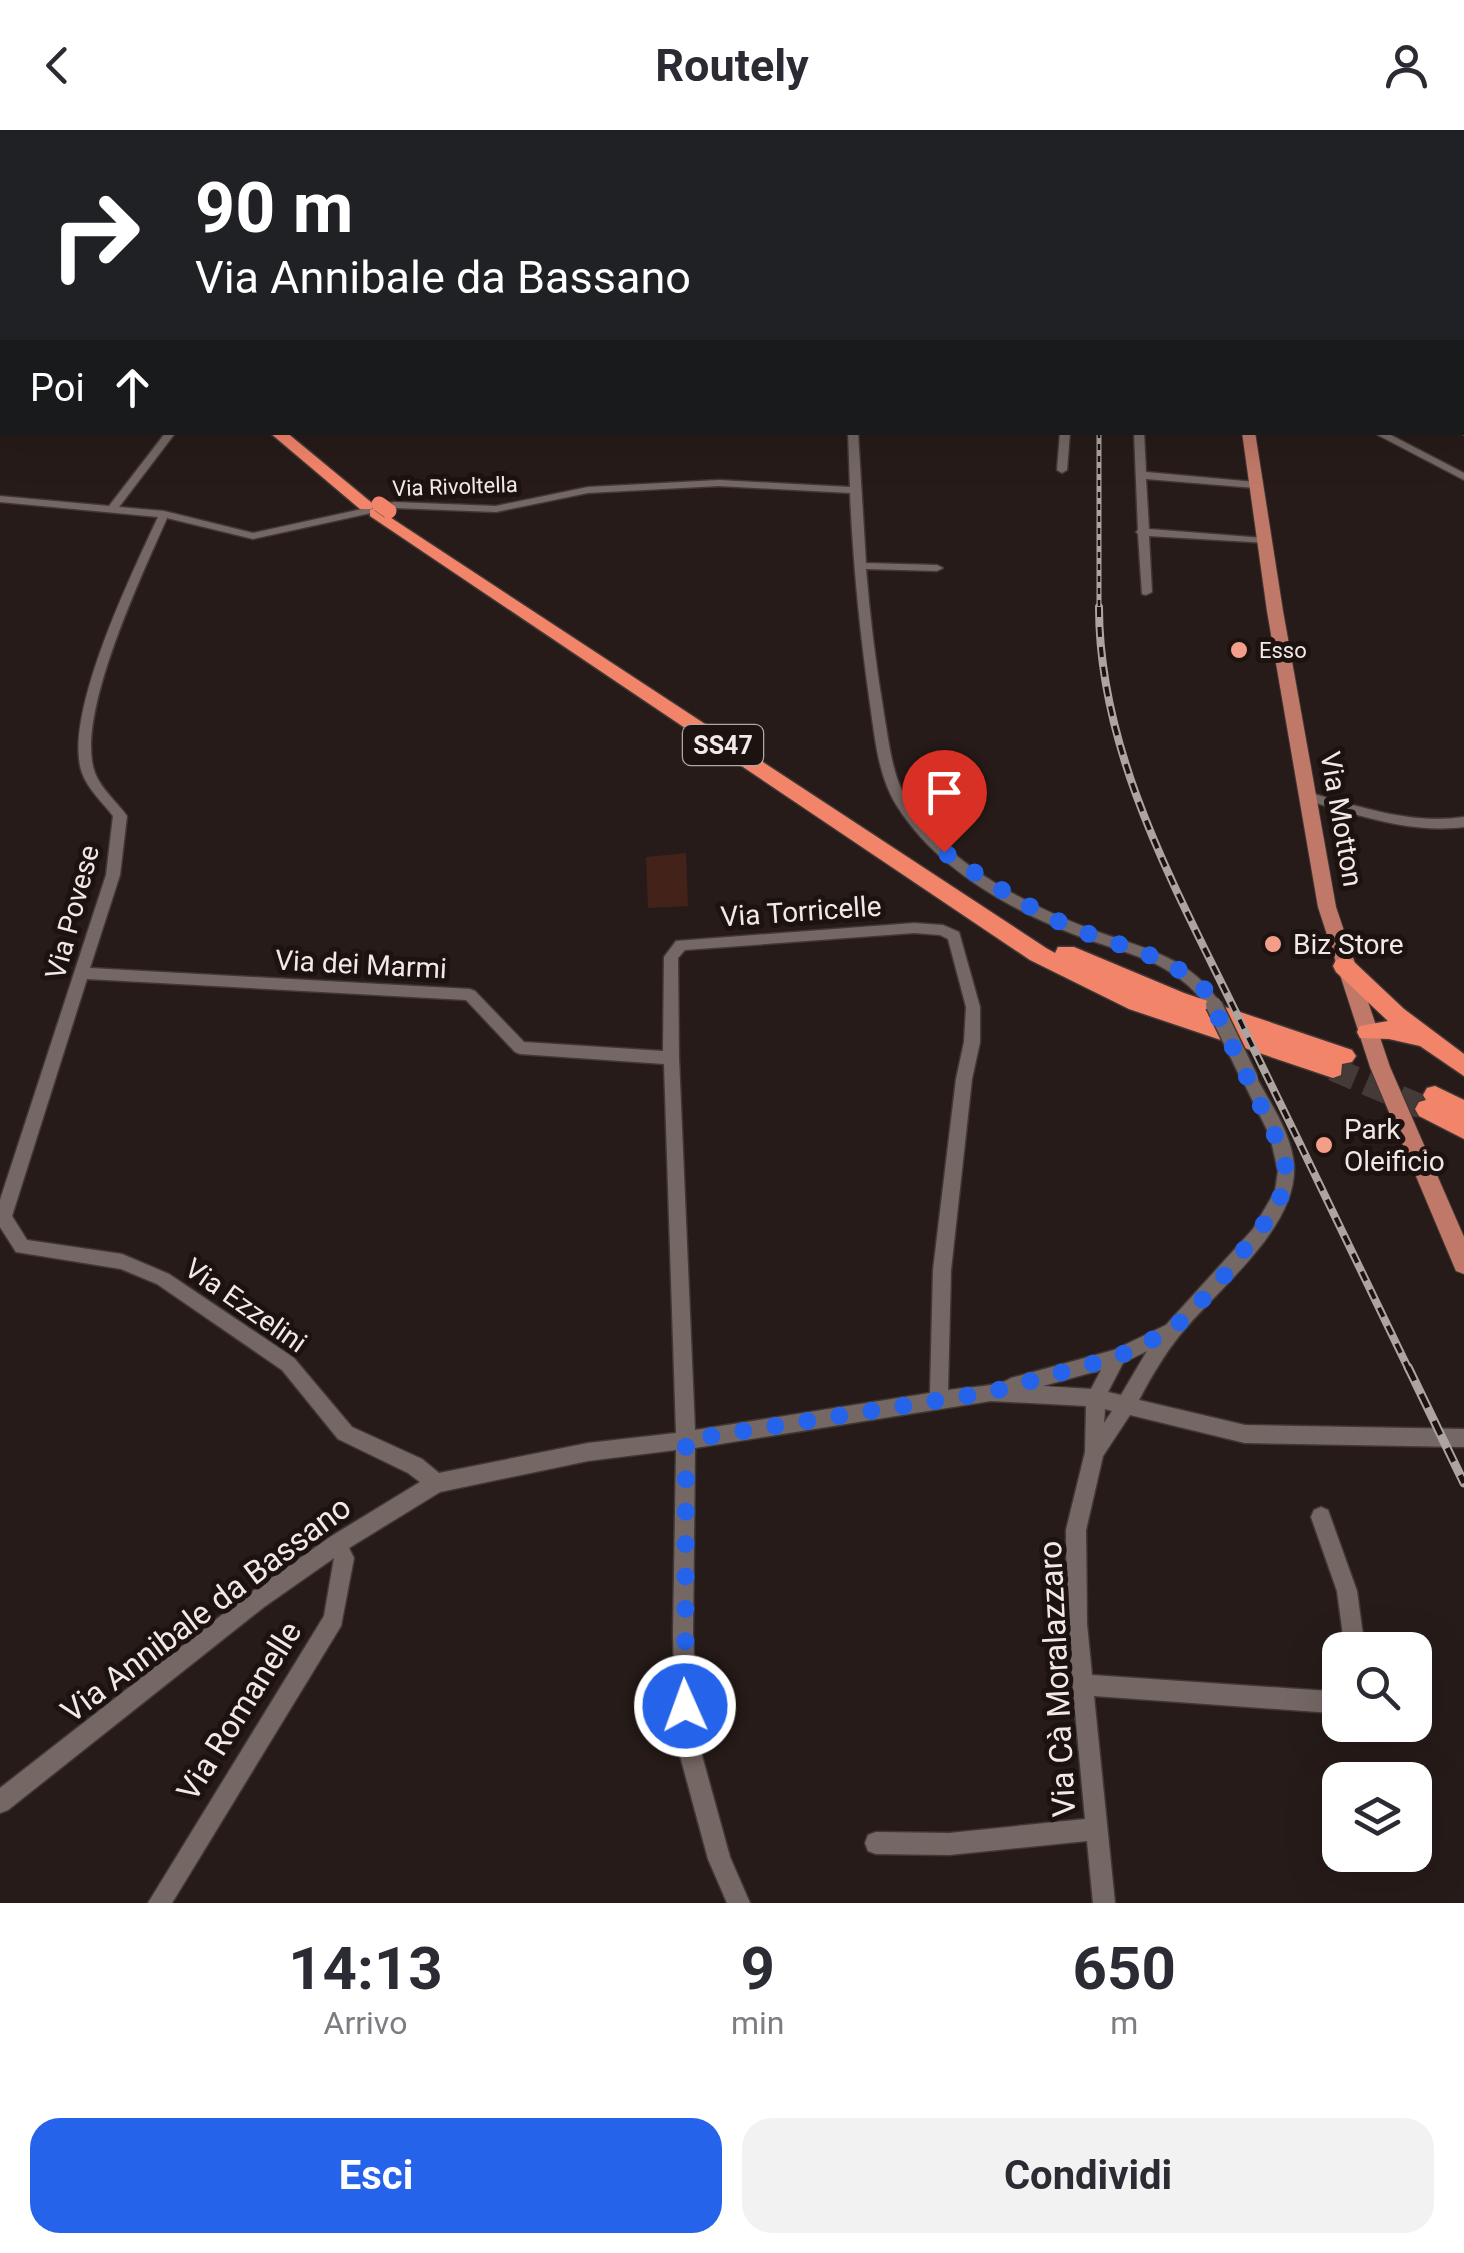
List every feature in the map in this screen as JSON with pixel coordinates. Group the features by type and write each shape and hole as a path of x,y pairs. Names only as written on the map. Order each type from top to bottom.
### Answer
{"highway":[{"name":"SS47","path":"280,435 378,509 1050,961 1160,1012 1339,1062"},
{"name":"SS47","path":"294,435 378,509"},
{"path":"1344,966 1434,1046 1464,1067"},
{"path":"1368,1032 1405,1032 1434,1046"},
{"path":"1464,1110 1431,1102 1464,1129"}],"main road":[{"name":"Via Motton","path":"1248,435 1327,907 1368,1032 1464,1264"}],"street":[{"path":"113,508 168,435"},
{"path":"853,435 859,566 872,692 884,759 901,802 922,831 968,868 1060,923 1149,954 1187,973 1214,1006 1280,1146 1287,1172 1278,1206 1216,1286 1172,1330 1117,1357 991,1392"},
{"path":"1062,470 1065,435"},
{"path":"1139,435 1146,592"},
{"path":"1382,435 1464,477"},
{"path":"1140,475 1255,484"},
{"name":"Via Rivoltella","path":"0,499 164,514 253,536 394,506 496,509 588,490 719,483 855,490"},
{"name":"Via Povese","path":"4,1217 24,1146 84,974 112,875 120,816 87,770 86,732 92,701 133,583 164,514"},
{"path":"1141,532 1264,541"},
{"path":"859,566 937,568"},
{"path":"1307,796 1411,824 1464,822"},
{"name":"Via Torricelle","path":"738,1903 719,1859 686,1742 686,1440 671,1058 671,957 681,944 914,928 942,930 954,936 973,1007 972,1042 964,1078 942,1270 939,1400"},
{"name":"Via dei Marmi","path":"84,974 470,995 520,1048 671,1058"},
{"name":"Via Ezzelini","path":"4,1217 22,1247 122,1262 163,1279 288,1364 345,1434 414,1466 436,1483"},
{"name":"Via Cà Moralazzaro","path":"1094,1452 1128,1405 1172,1330"},
{"path":"1096,1398 1117,1357"},
{"name":"Via Annibale da Bassano","path":"0,1802 257,1600 436,1483 588,1452 991,1392 1096,1398 1245,1434 1464,1438"},
{"name":"Via Cà Moralazzaro","path":"1096,1398 1094,1452 1076,1530 1082,1685 1104,1903"},
{"path":"1321,1517 1346,1592 1352,1632"},
{"name":"Via Romanelle","path":"159,1903 334,1619 344,1558 338,1544"},
{"path":"1082,1685 1322,1701"},
{"path":"876,1843 949,1844 1096,1829"}],"shaded area":[{"path":"686,853 688,906 648,908 646,857"}],"tunnel":[{"path":"1333,1069 1427,1109"}],"railway":[{"path":"1099,435 1099,607"},
{"path":"1099,607 1103,663 1113,717 1147,824 1409,1370"},
{"path":"1408,1367 1464,1483"}],"place":[{"name":"Esso","path":"1239,650"},
{"name":"Biz Store","path":"1273,944"},
{"name":"Park Oleificio","path":"1324,1145"}],"route":[{"path":"685,1706 686,1440 991,1392 1117,1357 1172,1330 1216,1286 1278,1206 1287,1172 1280,1146 1206,991 1166,961 1060,923 944,852"}]}
